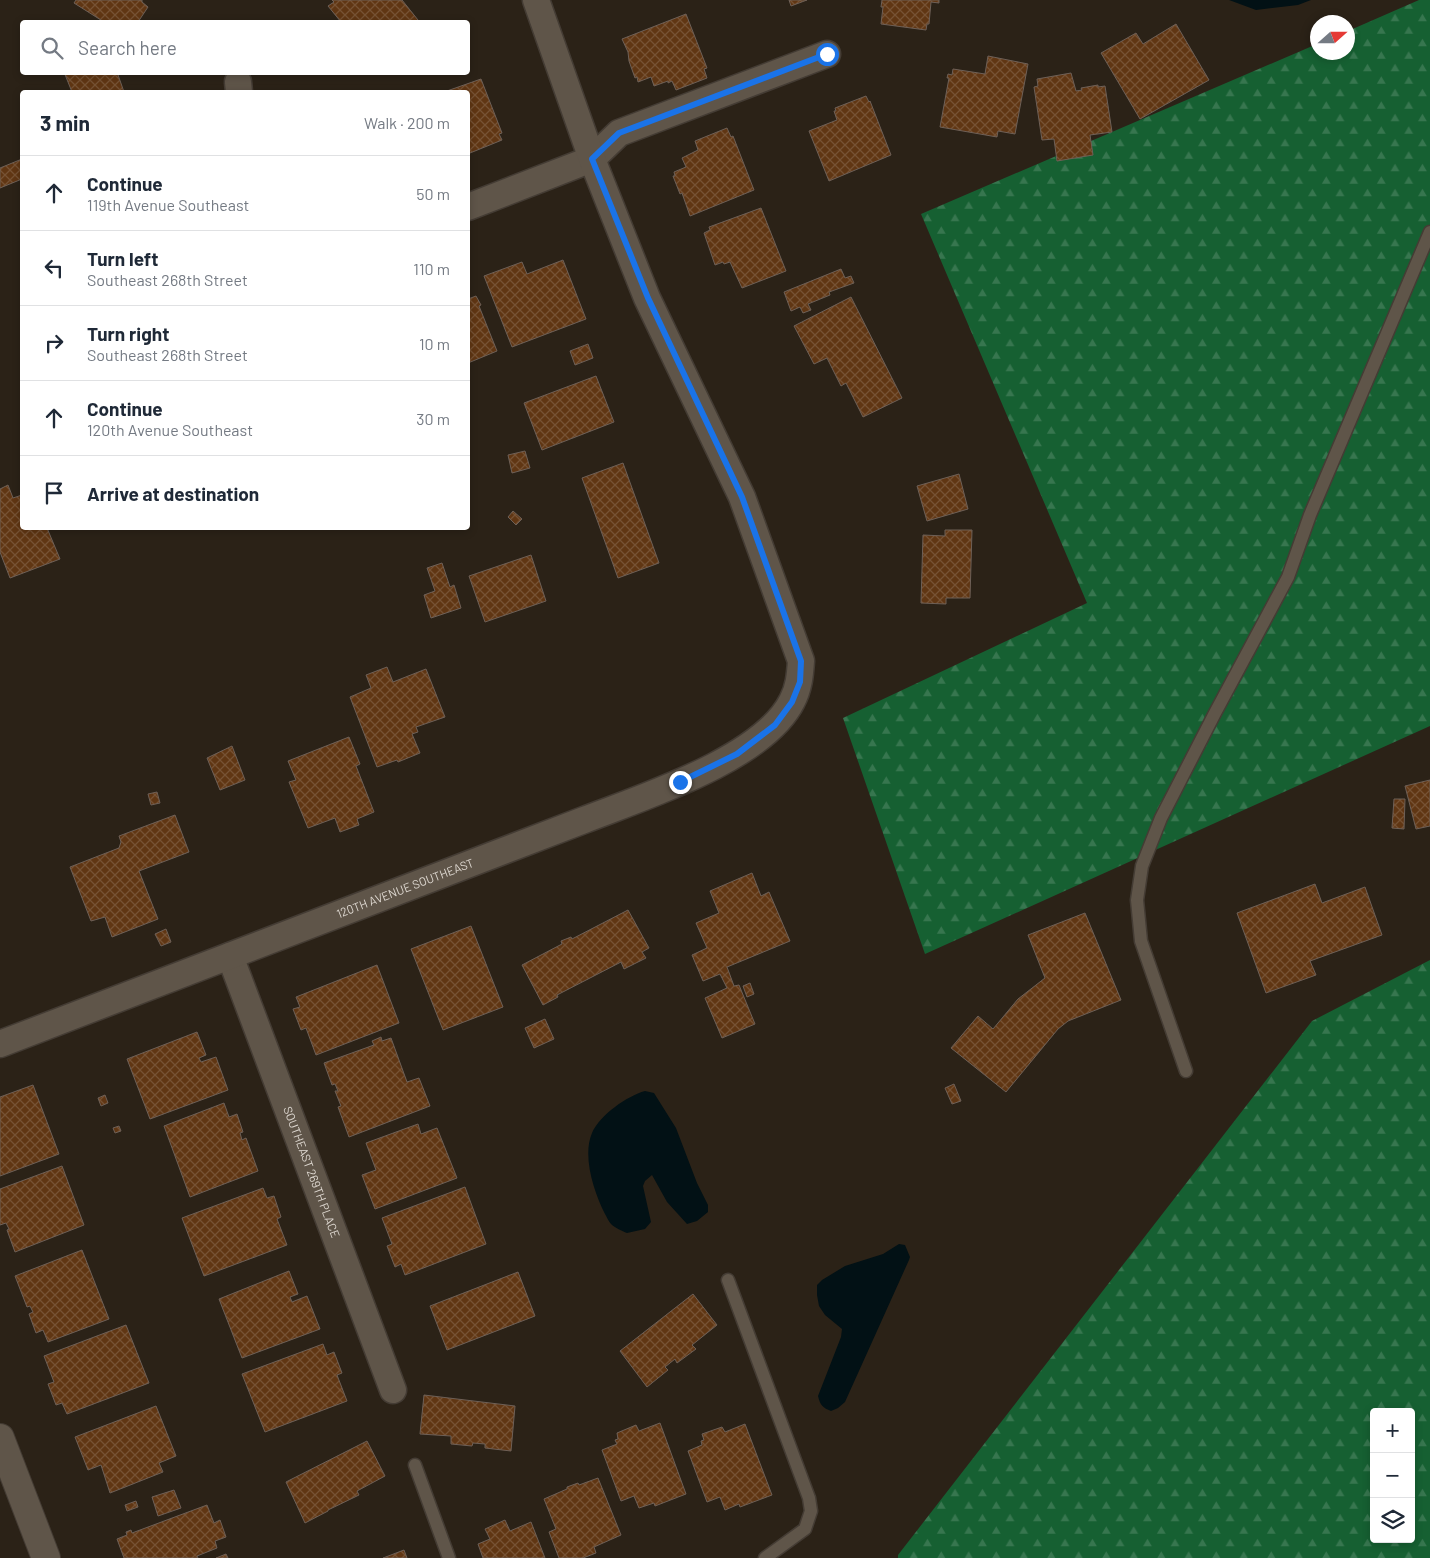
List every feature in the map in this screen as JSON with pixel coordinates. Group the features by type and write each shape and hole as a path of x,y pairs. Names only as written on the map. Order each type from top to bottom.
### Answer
{"street":[{"name":"120TH AVENUE SOUTHEAST","path":"0,1044 680,782 737,754 775,725 792,702 800,682 801,661 742,497 648,298 592,159 536,0"},
{"path":"470,206 592,159 619,133 827,54"},
{"name":"SOUTHEAST 269TH PLACE","path":"230,956 393,1390"},
{"path":"0,1438 46,1558"}],"lane":[{"path":"1186,1071 1141,941 1137,900 1142,866 1161,818 1219,705 1288,578 1310,515 1430,232"},
{"path":"728,1280 809,1498 810,1511 805,1529 765,1558"},
{"path":"414,1465 449,1558"}],"green space":[{"path":"1419,0 1430,0 1430,726 925,954 843,718 1087,603 921,214 1310,47 1310,60 1355,60 1355,28"},
{"path":"1430,960 1430,1558 898,1558 898,1555 1312,1021"}],"shaded area":[{"path":"1229,0 1311,0 1298,5 1256,10"},
{"path":"645,1091 654,1093 676,1128 697,1183 708,1205 708,1212 697,1221 687,1224 667,1202 652,1175 645,1181 643,1186 651,1222 645,1229 627,1233 611,1224 601,1205 593,1185 589,1163 589,1142 596,1126 608,1113 630,1097"},
{"path":"899,1244 905,1245 910,1257 909,1260 845,1402 838,1408 831,1411 828,1410 821,1404 818,1396 841,1337 842,1329 825,1315 819,1306 817,1285 845,1266 883,1254"}],"building":[{"path":"76,0 142,0 148,7 139,20 101,20 74,3"},
{"path":"332,0 402,0 418,20 339,20 328,6 334,2"},
{"path":"789,0 807,0 791,6"},
{"path":"882,0 939,0 939,3 931,2 929,24 927,24 926,30 881,24"},
{"path":"686,14 707,68 704,69 707,78 676,90 672,81 654,86 651,77 638,82 622,39"},
{"path":"1176,24 1209,80 1140,119 1101,53 1136,33 1143,44"},
{"path":"988,56 1028,64 1015,134 998,131 997,137 940,127 949,78 947,78 948,74 952,75 953,69 985,74"},
{"path":"1071,73 1076,91 1082,90 1081,88 1098,85 1098,87 1105,86 1112,132 1090,135 1093,155 1057,161 1054,139 1042,140 1034,87 1038,86 1037,79"},
{"path":"65,75 118,75 123,90 71,90"},
{"path":"481,79 502,133 499,134 502,140 470,153 470,90 450,90"},
{"path":"866,96 870,101 891,155 829,181 809,131 837,120 835,108"},
{"path":"727,128 731,137 733,136 754,190 690,216 682,193 680,194 673,176 675,176 674,172 686,167 682,158 698,150 695,141"},
{"path":"20,160 20,180 0,188 0,168"},
{"path":"761,208 786,271 742,288 730,262 715,265 704,233 710,230 709,227"},
{"path":"563,260 586,319 512,347 484,276 522,262 527,274"},
{"path":"841,269 845,278 851,276 854,283 829,292 830,295 808,304 811,310 803,313 800,307 791,311 784,292"},
{"path":"476,296 481,305 479,306 497,351 470,362 470,298"},
{"path":"851,297 902,398 863,417 846,383 841,386 827,358 814,364 794,326"},
{"path":"588,344 593,358 575,365 570,351"},
{"path":"596,376 614,422 542,450 524,403"},
{"path":"525,451 530,468 512,473 508,455"},
{"path":"623,463 659,563 618,578 582,478"},
{"path":"959,474 968,509 927,521 917,486"},
{"path":"8,485 13,498 20,496 20,530 48,530 60,559 10,578 0,552 0,489"},
{"path":"513,511 522,519 516,525 508,517"},
{"path":"945,530 972,530 970,598 946,598 946,604 921,603 923,535 945,536"},
{"path":"531,555 546,601 485,622 469,576"},
{"path":"442,563 450,587 454,585 461,608 431,618 424,595 435,591 427,568"},
{"path":"387,667 393,682 426,669 445,717 416,727 418,732 412,734 420,753 398,762 397,760 377,767 350,697 371,688 366,675"},
{"path":"349,737 360,764 356,766 374,812 357,819 359,825 340,832 335,818 308,828 289,782 296,780 288,761"},
{"path":"232,746 245,780 220,790 207,758"},
{"path":"1430,780 1430,826 1416,829 1405,786"},
{"path":"157,792 160,803 151,805 148,794"},
{"path":"1394,799 1405,799 1404,829 1392,828"},
{"path":"175,815 189,852 139,871 158,919 112,937 105,917 91,921 70,867 119,848 121,842 119,836"},
{"path":"752,873 761,896 769,892 790,941 727,967 734,986 739,985 755,1024 722,1038 705,998 727,988 720,974 703,981 692,955 707,948 696,923 719,913 710,891"},
{"path":"1315,884 1322,903 1365,887 1382,935 1310,961 1316,975 1266,993 1237,913"},
{"path":"628,910 649,948 642,952 646,958 624,969 621,962 557,995 558,997 543,1005 522,965 562,944 561,941 571,937 572,939"},
{"path":"1085,913 1121,1000 1068,1021 1058,1029 1006,1092 951,1048 978,1016 993,1029 1018,999 1045,978 1028,935"},
{"path":"471,926 503,1007 443,1030 411,949"},
{"path":"166,929 171,942 161,946 155,934"},
{"path":"377,965 399,1023 316,1055 306,1028 301,1030 293,1009 300,1007 296,997"},
{"path":"750,983 754,994 747,997 743,986"},
{"path":"545,1019 554,1039 534,1048 525,1028"},
{"path":"197,1032 206,1055 199,1058 201,1062 216,1057 228,1090 150,1119 127,1059"},
{"path":"381,1037 382,1041 391,1038 407,1082 419,1078 430,1106 349,1137 338,1107 341,1106 335,1091 338,1091 335,1084 332,1085 324,1063 374,1045 372,1041"},
{"path":"954,1084 961,1101 952,1104 945,1088"},
{"path":"33,1085 59,1154 0,1176 0,1097"},
{"path":"105,1095 108,1103 101,1106 98,1098"},
{"path":"224,1103 229,1117 237,1114 243,1132 240,1133 242,1140 246,1138 258,1171 190,1197 164,1126"},
{"path":"418,1124 421,1134 437,1128 457,1178 375,1209 362,1175 376,1170 366,1143"},
{"path":"119,1126 121,1131 115,1133 113,1128"},
{"path":"62,1166 84,1225 15,1252 6,1223 0,1225 0,1189"},
{"path":"465,1187 486,1244 405,1275 401,1264 395,1267 387,1246 392,1244 382,1218"},
{"path":"263,1188 267,1198 274,1196 281,1217 277,1219 287,1245 204,1276 182,1218"},
{"path":"82,1250 109,1319 48,1342 43,1330 36,1333 29,1314 33,1312 30,1306 27,1307 15,1276"},
{"path":"289,1271 298,1294 290,1297 292,1302 307,1296 320,1329 242,1358 219,1299"},
{"path":"518,1272 535,1316 447,1350 430,1306"},
{"path":"693,1294 717,1325 692,1345 696,1349 677,1363 675,1359 665,1367 668,1370 647,1387 620,1351"},
{"path":"126,1325 149,1383 67,1414 62,1403 56,1405 48,1384 54,1382 44,1356"},
{"path":"323,1344 327,1355 334,1352 342,1373 337,1375 347,1401 265,1432 242,1374"},
{"path":"424,1395 515,1406 511,1451 485,1448 485,1444 473,1443 472,1446 451,1444 451,1436 420,1434"},
{"path":"156,1406 176,1456 159,1463 163,1472 110,1493 101,1465 88,1470 75,1437"},
{"path":"660,1423 686,1494 655,1506 654,1503 639,1508 634,1496 621,1501 602,1450 617,1444 615,1440 618,1439 617,1433 636,1425 639,1431"},
{"path":"745,1424 772,1495 740,1507 739,1504 725,1510 720,1497 707,1502 688,1451 702,1445 701,1441 704,1440 702,1434 722,1427 725,1432"},
{"path":"367,1441 385,1476 357,1491 359,1495 305,1523 286,1482"},
{"path":"598,1478 621,1535 594,1547 596,1553 583,1558 559,1558 549,1532 556,1529 544,1499 567,1489 567,1487"},
{"path":"174,1490 181,1508 158,1516 152,1497"},
{"path":"136,1501 138,1507 127,1511 125,1505"},
{"path":"207,1505 214,1523 220,1520 226,1537 215,1541 217,1548 197,1556 198,1558 124,1558 117,1539 127,1535 126,1532 131,1530 132,1533"},
{"path":"505,1520 510,1531 531,1522 545,1558 483,1558 478,1544 490,1539 485,1529"},
{"path":"404,1550 407,1558 383,1558"},
{"path":"226,1554 228,1558 216,1558"}],"route":[{"path":"680,782 737,754 775,725 792,702 800,682 801,661 742,497 648,298 592,159 619,133 827,54"}]}
